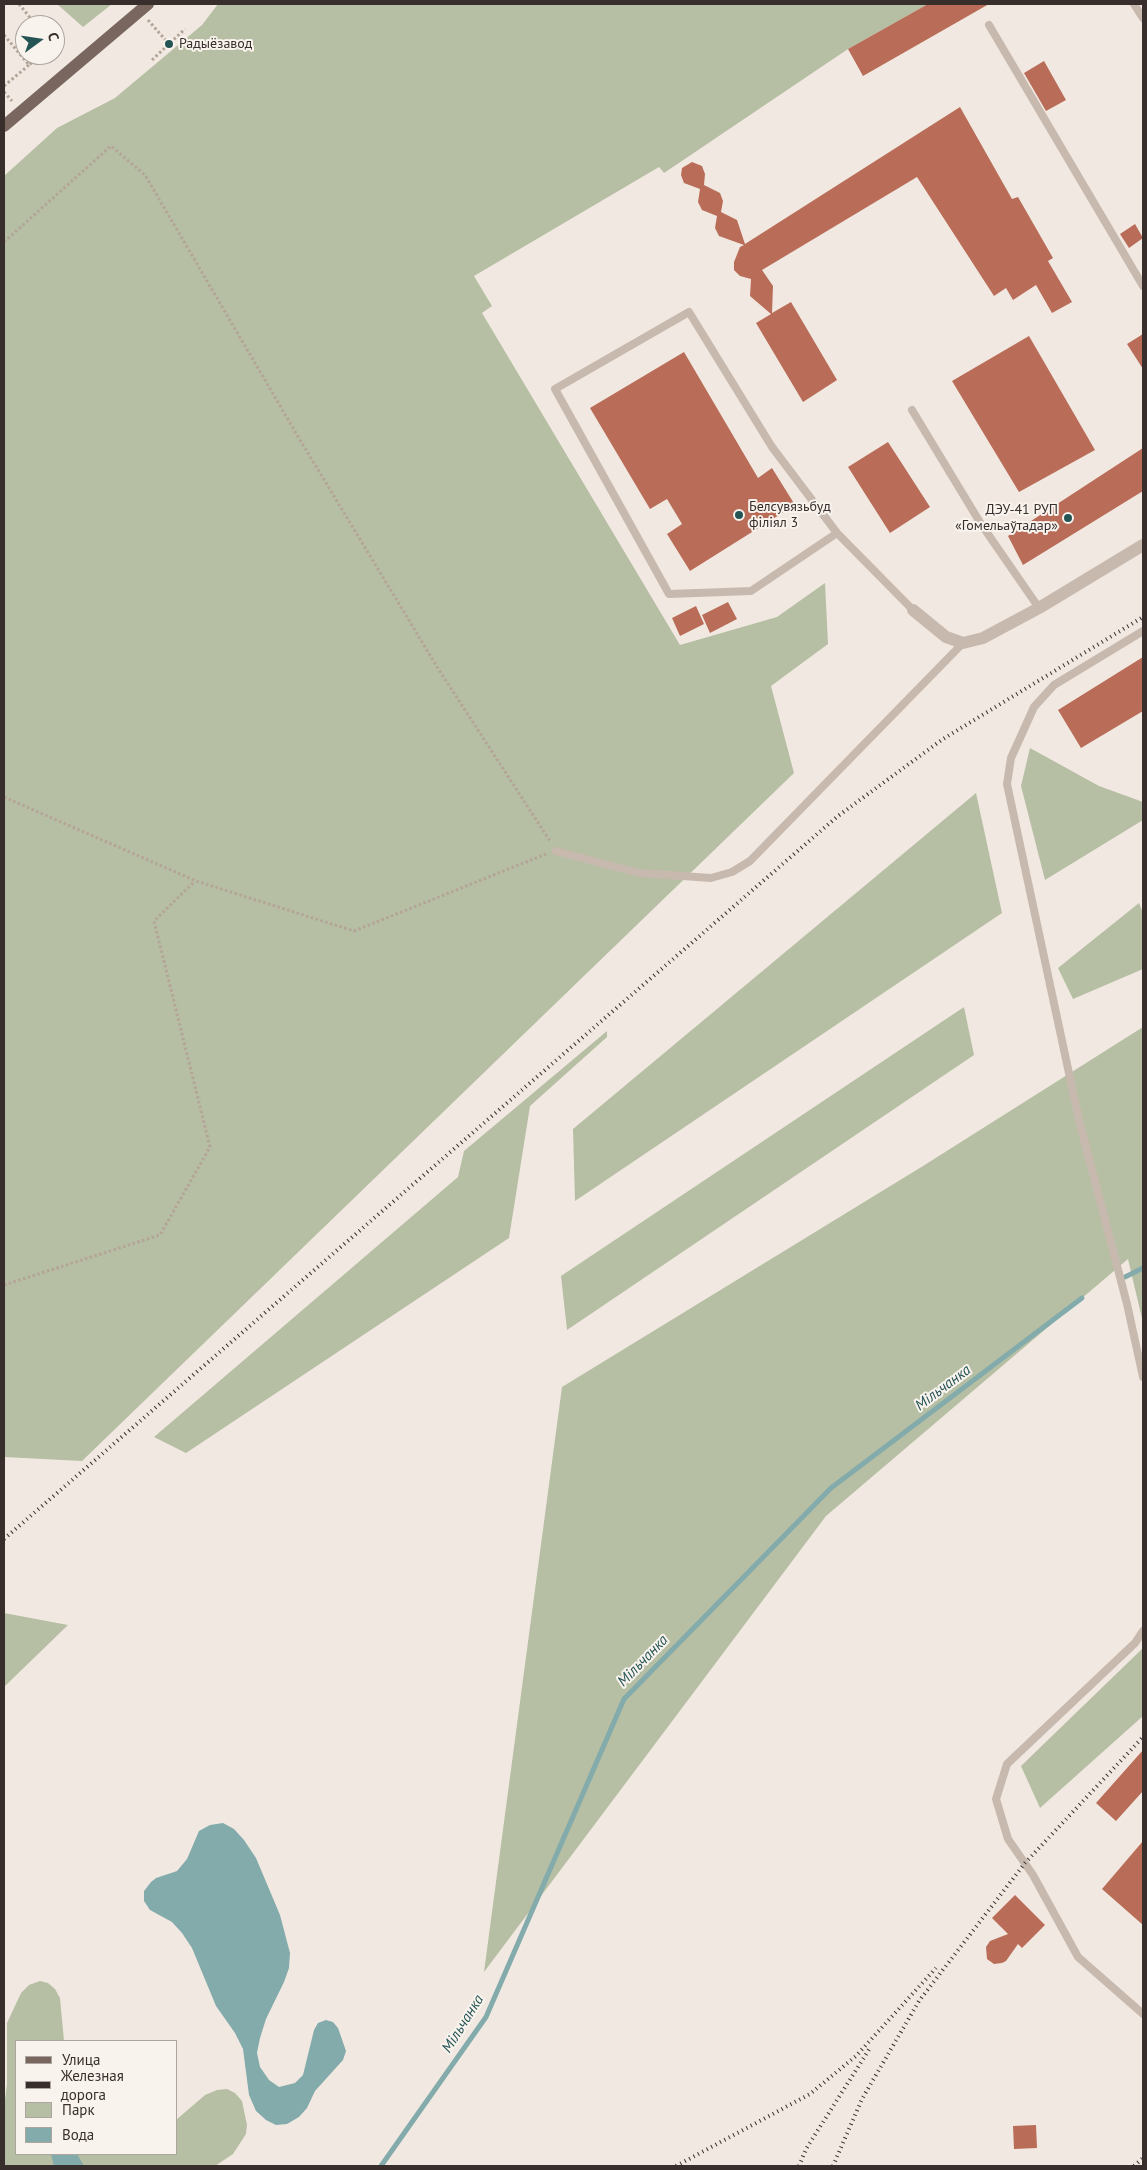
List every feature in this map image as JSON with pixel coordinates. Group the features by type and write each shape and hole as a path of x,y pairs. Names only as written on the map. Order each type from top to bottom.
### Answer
{"main road":[{"path":"4,126 144,8"}],"street":[{"path":"913,610 946,637 963,643 992,634 1143,545"}],"lane":[{"path":"1134,4 1143,18"},
{"path":"989,25 1143,286"},
{"path":"837,533 751,591 669,594 555,388 689,312 772,447 837,533 913,610"},
{"path":"912,410 981,524 1039,608"},
{"path":"1143,631 1054,685 1034,707 1011,758 1007,784 1079,1120 1127,1304 1143,1377"},
{"path":"556,851 639,874 711,878 732,872 750,861 963,643"},
{"path":"1143,1631 1135,1643 1007,1764 996,1799 1008,1840 1034,1875 1078,1956 1143,2014"}],"path":[{"path":"19,4 28,15"},
{"path":"144,8 169,44"},
{"path":"152,60 185,29"},
{"path":"4,35 15,48"},
{"path":"4,86 29,65"},
{"path":"4,242 111,146 145,175 300,440 439,670 556,851 354,931 196,881 4,798"},
{"path":"4,1285 160,1235 210,1147 154,921 196,881"}],"green space":[{"path":"57,4 112,4 83,27"},
{"path":"218,4 928,4 848,49 664,173 659,167 474,276 492,306 482,313 680,645 777,617 825,583 828,644 771,686 794,773 82,1461 4,1457 4,176 57,128 115,98 202,25"},
{"path":"1030,748 1099,786 1143,802 1143,820 1045,880 1021,786"},
{"path":"976,793 1002,913 575,1201 573,1129"},
{"path":"1139,903 1143,913 1143,969 1073,999 1058,968"},
{"path":"964,1007 974,1055 567,1330 561,1276"},
{"path":"1143,1027 1143,1323 1128,1259 826,1516 484,1972 562,1387 923,1166"},
{"path":"607,1031 607,1037 530,1106 509,1238 186,1453 154,1437 458,1177 464,1151"},
{"path":"4,1613 68,1625 4,1687"},
{"path":"1143,1648 1143,1716 1040,1808 1021,1766"},
{"path":"40,1981 48,1983 55,1989 60,1998 64,2040 15,2040 15,2155 178,2155 178,2118 205,2095 217,2090 227,2089 235,2093 242,2101 247,2125 246,2134 233,2154 215,2166 4,2166 7,2023 21,1993 29,1985"}],"water":[{"path":"223,1823 234,1829 256,1858 280,1915 290,1953 289,1968 266,2019 260,2038 257,2053 260,2067 269,2080 279,2087 295,2083 303,2075 314,2030 318,2023 326,2020 333,2022 338,2028 346,2051 343,2060 315,2091 307,2108 299,2117 287,2124 276,2125 266,2120 256,2111 249,2095 243,2049 235,2033 216,2006 192,1948 172,1922 150,1910 144,1901 144,1891 151,1882 156,1878 177,1871 187,1859 199,1831 210,1825"},
{"path":"51,2155 78,2155 84,2166 54,2166"}],"building":[{"path":"928,4 989,4 863,76 848,49"},
{"path":"1044,61 1066,100 1046,111 1024,73"},
{"path":"960,107 1012,199 1018,197 1053,258 1048,261 1072,302 1052,313 1036,285 1013,300 1006,288 994,296 917,177 762,270 773,286 772,313 791,302 837,380 803,402 756,323 771,314 750,296 751,279 740,276 734,270 734,262 740,247 744,245 719,236 715,228 717,216 702,210 698,202 700,189 684,183 681,175 682,168 692,162 702,166 705,174 704,185 720,193 723,201 721,212 737,220 745,244"},
{"path":"1135,224 1143,238 1129,248 1120,234"},
{"path":"1143,334 1143,369 1127,344"},
{"path":"1029,336 1095,450 1019,492 952,381"},
{"path":"684,352 758,478 772,468 795,505 690,571 667,534 682,524 667,499 650,509 590,408"},
{"path":"888,442 930,507 890,533 848,467"},
{"name":"ДЭУ-41 РУП «Гомельаўтадар»","path":"1143,448 1143,491 1023,565 1008,536"},
{"path":"728,602 737,619 710,633 702,615"},
{"path":"696,606 704,624 680,636 672,618"},
{"path":"1143,657 1143,711 1081,748 1058,710"},
{"path":"1143,1750 1143,1791 1116,1821 1096,1803"},
{"path":"1143,1841 1143,1925 1102,1889"},
{"path":"1015,1895 1045,1925 1022,1948 1018,1944 1006,1961 994,1964 987,1959 986,1947 990,1941 1008,1934 992,1918"},
{"path":"1036,2125 1037,2148 1014,2149 1013,2126"}],"waterway":[{"name":"Мільчанка","path":"1125,1277 1143,1268"},
{"name":"Мільчанка","path":"381,2166 486,2017 624,1699 831,1488 1082,1298"}],"railway":[{"path":"4,1539 838,816 943,739 1143,617"},
{"path":"833,2166 862,2099 919,2001 1025,1863 1143,1737"},
{"path":"676,2166 810,2094 856,2056 936,1968"},
{"path":"799,2166 806,2149 870,2048"},
{"path":"1134,2166 1143,2158"}],"place":[{"name":"Радыёзавод","path":"169,44"},
{"name":"Белсувязьбуд філіял 3","path":"739,515"},
{"name":"ДЭУ-41 РУП «Гомельаўтадар»","path":"1068,518"}]}
